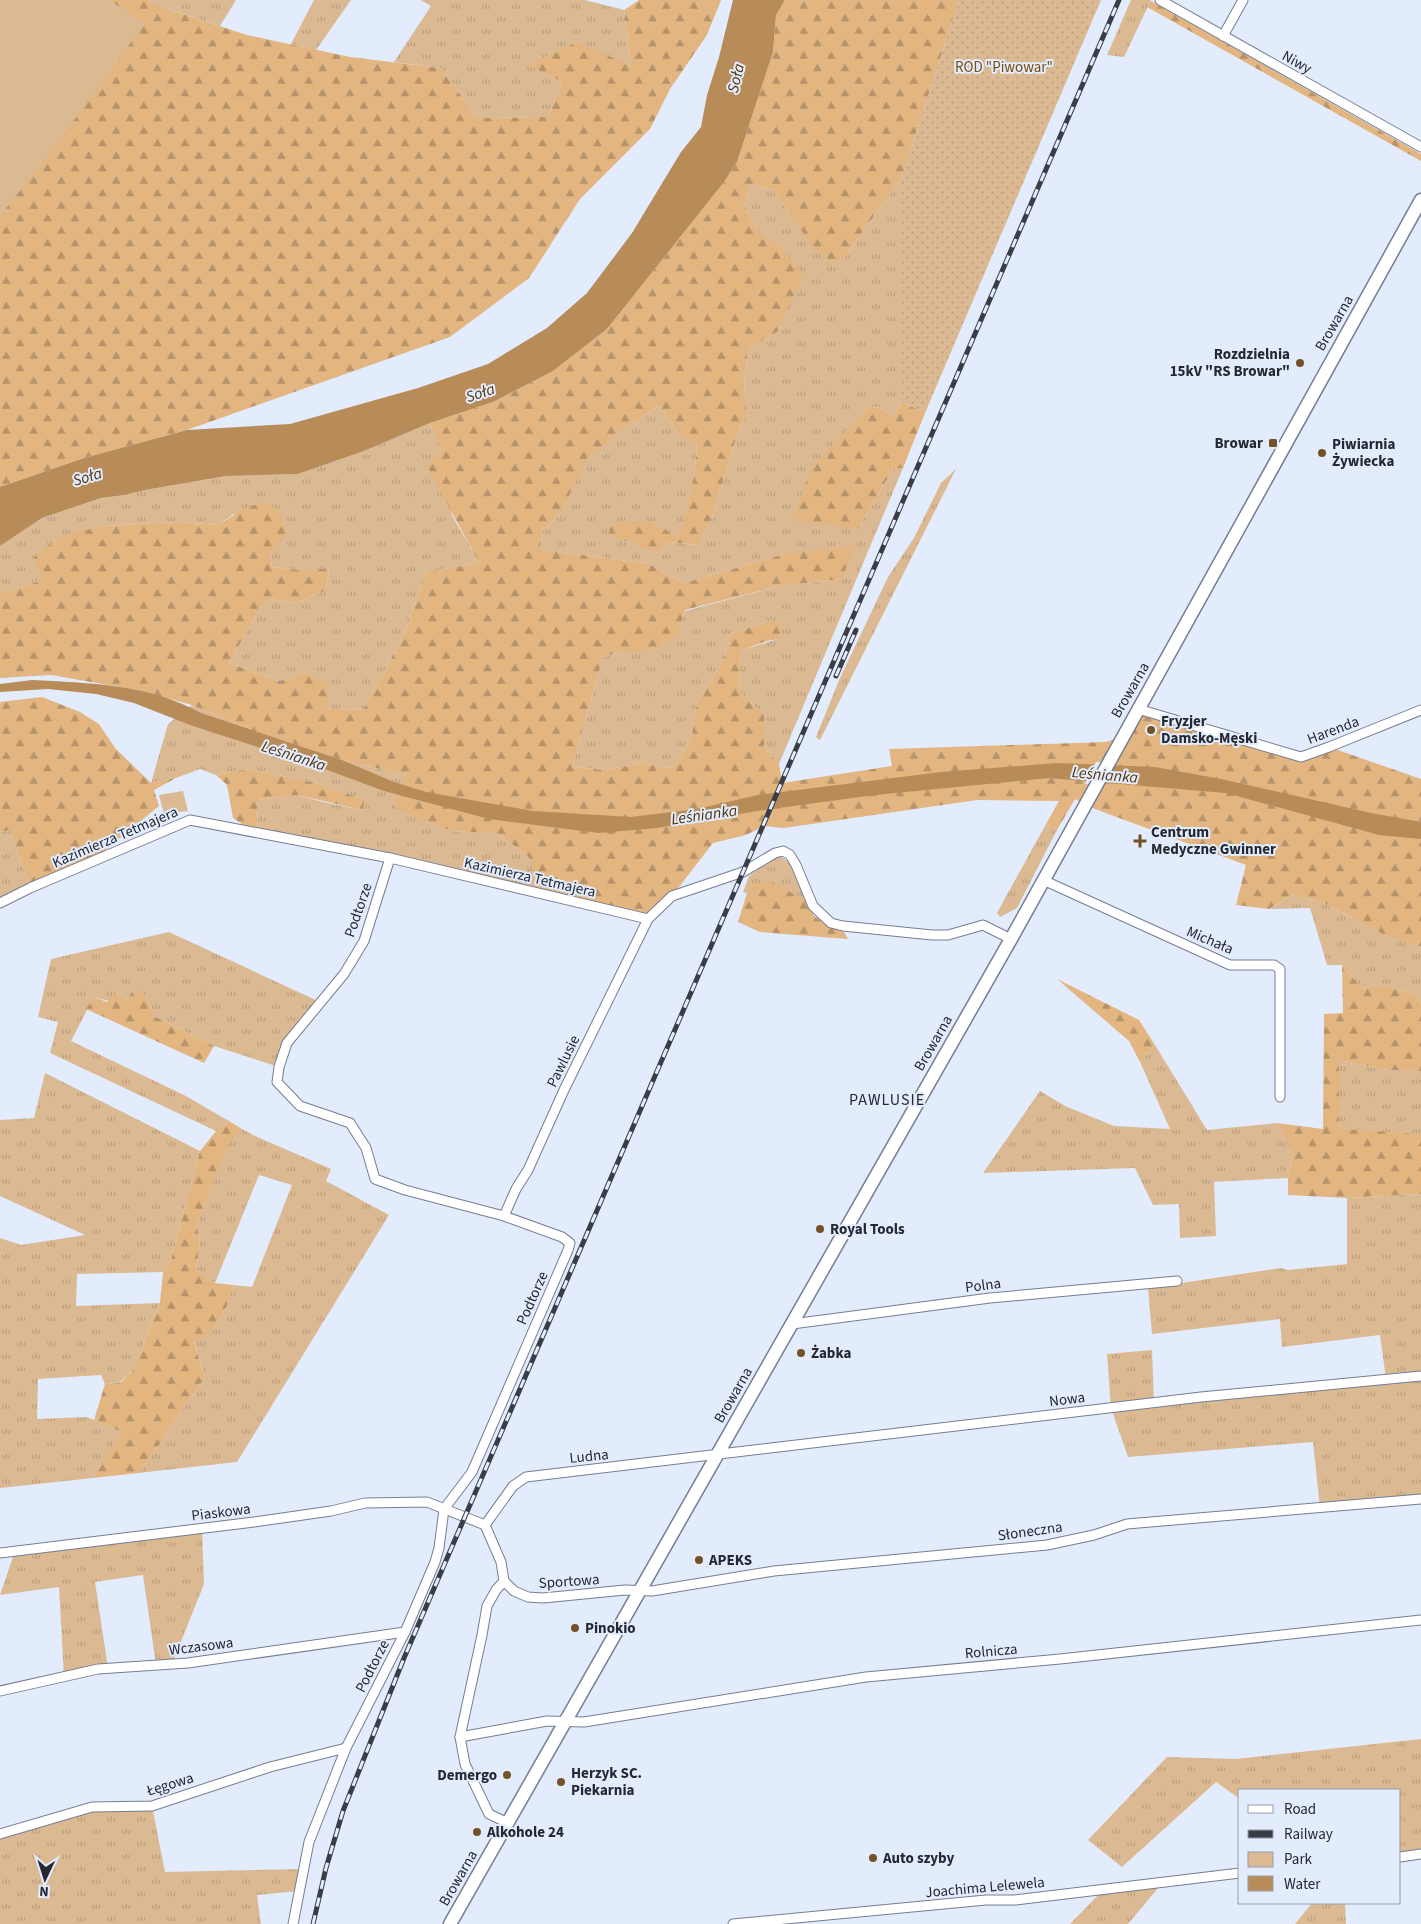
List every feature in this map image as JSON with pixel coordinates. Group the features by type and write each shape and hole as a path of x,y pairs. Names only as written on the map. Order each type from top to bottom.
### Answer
{"street":[{"name":"Niwy","path":"1160,0 1421,147"},
{"path":"1224,36 1243,0"},
{"name":"Browarna","path":"450,1924 1011,939 1421,200"},
{"name":"Harenda","path":"1138,709 1302,757 1329,748 1421,710"},
{"name":"Kazimierza Tetmajera","path":"0,903 30,888 190,820 390,858 648,919"},
{"path":"648,919 672,896 743,872 775,852 782,851 790,855 796,865 813,906 831,923 843,926 932,935 948,935 983,925 1011,939"},
{"name":"Podtorze","path":"292,1924 309,1842 346,1748 405,1632 439,1548 444,1509 472,1472 570,1243 562,1237 504,1216 405,1190 375,1179 366,1148 350,1123 300,1106 277,1082 279,1067 287,1043 344,974 364,941 390,858"},
{"name":"Michała","path":"1043,880 1230,964 1274,965 1280,969 1280,1096"},
{"name":"Pawlusie","path":"504,1216 516,1189 528,1170 564,1090 648,919"},
{"name":"Polna","path":"792,1324 990,1298 1177,1281"},
{"name":"Nowa","path":"717,1456 1201,1397 1421,1376"},
{"name":"Ludna","path":"485,1524 513,1486 526,1477 717,1456"},
{"name":"Słoneczna","path":"641,1590 652,1591 774,1571 1047,1544 1094,1535 1127,1524 1421,1499"},
{"name":"Piaskowa","path":"0,1553 254,1522 331,1511 365,1503 427,1502 444,1509"},
{"path":"444,1509 485,1524 501,1562 504,1581 496,1590 487,1606 460,1737 465,1764 489,1814 508,1823"},
{"name":"Sportowa","path":"504,1581 514,1590 528,1597 543,1598 641,1590"},
{"name":"Rolnicza","path":"566,1721 584,1722 623,1717 883,1675 1060,1659 1421,1620"},
{"name":"Wczasowa","path":"0,1691 98,1669 188,1663 405,1632"},
{"path":"460,1737 547,1721 566,1721"},
{"name":"Łęgowa","path":"0,1834 92,1807 152,1806 270,1766 346,1748"},
{"path":"1401,1857 1421,1854"},
{"name":"Joachima Lelewela","path":"733,1924 986,1900 1015,1900 1238,1873"}],"green space":[{"path":"0,0 148,0 158,6 247,35 350,57 441,68 477,118 548,117 562,82 528,65 576,43 631,65 624,10 639,0 721,0 707,35 670,89 650,129 580,199 529,278 450,337 187,430 84,458 0,487"},
{"path":"0,0 109,0 145,23 53,149 0,216"},
{"path":"148,0 236,0 220,26 158,6"},
{"path":"314,0 351,0 316,50 291,44"},
{"path":"421,0 585,0 624,10 631,65 529,65 562,82 548,117 477,118 441,68 394,62 431,6"},
{"path":"785,0 959,0 902,177 843,259 830,261 815,250 773,190 751,184 744,204 756,228 781,247 803,275 777,332 748,350 744,382 747,413 736,438 713,514 699,545 667,542 656,552 610,535 609,527 621,522 651,522 678,537 691,491 697,444 679,434 659,406 629,425 586,459 561,513 543,531 540,549 650,564 667,575 685,583 784,554 854,546 842,579 779,586 685,610 678,634 660,647 644,651 621,651 603,657 572,767 605,770 642,763 671,768 681,757 692,735 697,701 711,682 725,655 731,634 773,620 781,626 779,639 767,641 742,650 739,692 764,715 764,746 779,764 782,783 892,766 889,749 1106,742 1122,736 1138,709 1301,757 1329,747 1421,779 1421,947 1385,935 1326,904 1293,894 1269,909 1236,905 1246,865 1095,809 1075,799 1057,830 1046,824 1059,801 977,800 784,828 764,826 746,835 713,843 672,896 648,919 538,893 538,878 528,856 498,834 452,831 394,808 406,775 342,760 252,730 192,705 137,690 51,675 0,678 0,593 43,580 34,557 63,536 102,526 179,522 218,525 249,506 268,503 281,514 286,535 270,553 272,567 300,570 329,569 326,590 296,603 270,599 260,608 229,663 279,681 306,673 329,684 326,708 363,710 405,633 426,572 479,563 427,466 431,459 442,453 430,423 493,402 553,371 607,329 724,182 737,162 773,52 776,15"},
{"name":"ROD \"Piwowar\"","path":"959,0 1101,0 925,413 902,402 902,177"},
{"path":"1131,0 1151,0 1124,57 1107,55"},
{"path":"1151,1 1421,154 1421,161 1147,7"},
{"path":"902,177 902,402 893,418 881,408 869,406 853,424 858,529 893,469 903,468 779,764 764,746 764,715 739,692 742,650 778,639 773,620 731,634 725,655 711,682 697,701 692,735 681,757 671,768 642,763 605,770 572,767 603,657 621,651 644,651 677,634 685,611 779,586 842,579 784,554 685,583 667,575 650,564 540,549 543,531 561,513 585,459 629,425 659,406 679,434 697,443 692,491 686,513 678,537 650,522 621,522 667,542 699,545 713,514 736,438 747,413 744,382 748,350 777,332 781,247 756,228 744,204 751,184 773,190 790,214 843,259"},
{"path":"902,402 925,413 903,468 893,469 858,529 793,520 811,468 869,406 881,408 893,418"},
{"path":"430,423 442,453 452,515 479,563 426,572 405,633 363,710 326,708 307,673 279,681 229,663 260,608 270,599 296,603 326,590 329,570 300,570 272,567 270,553 234,514 218,525 179,522 102,526 43,580 0,593 0,546 42,518 101,498 226,476 298,474 364,451"},
{"path":"956,469 820,740 816,737 840,678 888,577 914,538 941,483"},
{"path":"42,697 80,712 99,724 115,748 151,783 176,778 154,790 159,806 88,864 30,888 10,830 0,832 0,702"},
{"path":"192,705 252,730 342,760 406,775 452,831 498,834 528,856 539,878 538,893 257,834 258,800 297,795 362,810 364,800 316,783 249,769 216,775 200,769 176,778 151,783 168,724"},
{"path":"249,769 316,783 365,800 362,810 297,795 258,800 257,834 233,818 227,785 216,775"},
{"path":"183,791 188,811 164,814 159,795"},
{"path":"1046,824 1057,830 1017,908 1000,917 997,913"},
{"path":"10,830 30,888 0,903 0,832"},
{"path":"777,856 783,858 793,867 807,901 752,884 747,893 743,892 749,876"},
{"path":"770,881 807,901 814,916 828,926 844,932 848,939 760,932 738,922 747,893 752,884"},
{"path":"1293,894 1326,904 1350,917 1421,947 1421,1004 1414,993 1377,985 1363,989 1342,965 1327,965 1310,908 1270,909"},
{"path":"169,932 320,1002 287,1043 279,1067 214,1046 156,1017 143,992 119,1001 108,1001 94,997 71,1041 184,1095 229,1121 216,1131 50,1053 58,1022 38,1017 51,959"},
{"path":"1342,965 1363,989 1377,985 1414,993 1421,1004 1421,1071 1387,1070 1339,1060 1339,1129 1421,1134 1421,1194 1347,1198 1288,1195 1288,1178 1293,1154 1277,1123 1323,1129 1324,1014 1343,1013"},
{"path":"1057,979 1139,1020 1155,1045 1140,1062 1129,1041"},
{"path":"132,992 143,992 156,1017 214,1046 204,1063 86,1009 94,997 107,1002 113,994 127,1000"},
{"path":"1155,1045 1207,1130 1277,1123 1293,1154 1288,1178 1214,1182 1216,1236 1180,1238 1179,1204 1153,1205 1135,1168 983,1173 1040,1091 1065,1106 1114,1126 1170,1129 1140,1062"},
{"path":"1339,1060 1387,1070 1421,1071 1421,1134 1339,1130"},
{"path":"45,1073 200,1151 171,1260 163,1272 77,1274 76,1306 160,1303 133,1370 119,1383 105,1384 101,1375 38,1379 37,1419 87,1417 123,1432 93,1478 0,1488 0,1238 21,1245 85,1235 0,1196 0,1120 34,1118"},
{"path":"229,1121 242,1129 228,1144 197,1224 200,1244 196,1269 215,1283 233,1285 227,1306 212,1331 194,1342 205,1378 138,1473 93,1478 122,1432 94,1420 105,1384 120,1383 133,1370 160,1303 163,1272 171,1260 200,1151 216,1131"},
{"path":"242,1129 331,1169 326,1181 389,1215 237,1462 138,1473 205,1378 194,1341 212,1331 227,1306 233,1285 252,1287 292,1185 259,1175 215,1283 196,1269 200,1244 197,1224 228,1143"},
{"path":"1421,1194 1421,1499 1320,1508 1313,1442 1128,1457 1111,1408 1107,1354 1152,1350 1154,1402 1386,1379 1380,1335 1282,1347 1280,1319 1152,1334 1148,1288 1281,1268 1288,1270 1347,1264 1347,1198"},
{"path":"202,1528 204,1584 172,1664 156,1665 143,1575 95,1582 108,1668 64,1677 59,1587 0,1595 15,1551"},
{"path":"1421,1739 1421,1854 1401,1857 1401,1789 1238,1789 1238,1798 1216,1782 1122,1867 1088,1840 1167,1757 1236,1759"},
{"path":"152,1806 165,1872 304,1869 299,1891 257,1895 261,1924 0,1924 0,1834 92,1807"},
{"path":"1164,1881 1128,1924 1070,1924 1105,1888"},
{"path":"1311,1904 1345,1904 1346,1924 1295,1924"}],"water":[{"name":"Soła","path":"733,0 785,0 776,15 773,52 737,162 724,182 607,329 553,371 493,402 430,423 364,451 298,474 226,476 101,498 42,518 0,546 0,487 84,458 187,430 290,424 418,388 488,364 547,328 587,293 632,233 681,152 701,127 707,95 719,57"},
{"name":"Leśnianka","path":"32,680 97,684 161,696 201,713 342,760 394,782 426,792 533,811 631,817 697,809 758,795 941,772 1058,763 1155,767 1221,779 1371,813 1421,822 1421,839 1379,835 1226,793 1049,778 875,795 757,811 657,828 599,833 489,819 384,791 322,768 190,725 134,703 96,694 48,689 0,692 0,684"}],"pier":[{"path":"1096,762 1116,763 1104,786 1085,784"}],"railway":[{"path":"313,1924 326,1868 343,1811 404,1658 1119,0"},
{"path":"836,676 856,630"}],"place":[{"name":"Rozdzielnia 15kV \"RS Browar\"","path":"1300,363"},
{"name":"Browar","path":"1273,443"},
{"name":"Piwiarnia Żywiecka","path":"1322,453"},
{"name":"Fryzjer Damsko-Męski","path":"1151,730"},
{"name":"Centrum Medyczne Gwinner","path":"1140,841"},
{"name":"Royal Tools","path":"820,1229"},
{"name":"Żabka","path":"801,1353"},
{"name":"APEKS","path":"699,1560"},
{"name":"Pinokio","path":"575,1628"},
{"name":"Demergo","path":"507,1775"},
{"name":"Herzyk SC. Piekarnia","path":"561,1782"},
{"name":"Alkohole 24","path":"477,1832"},
{"name":"Auto szyby","path":"873,1858"}],"district":[{"name":"PAWLUSIE","path":"887,1099"}]}
